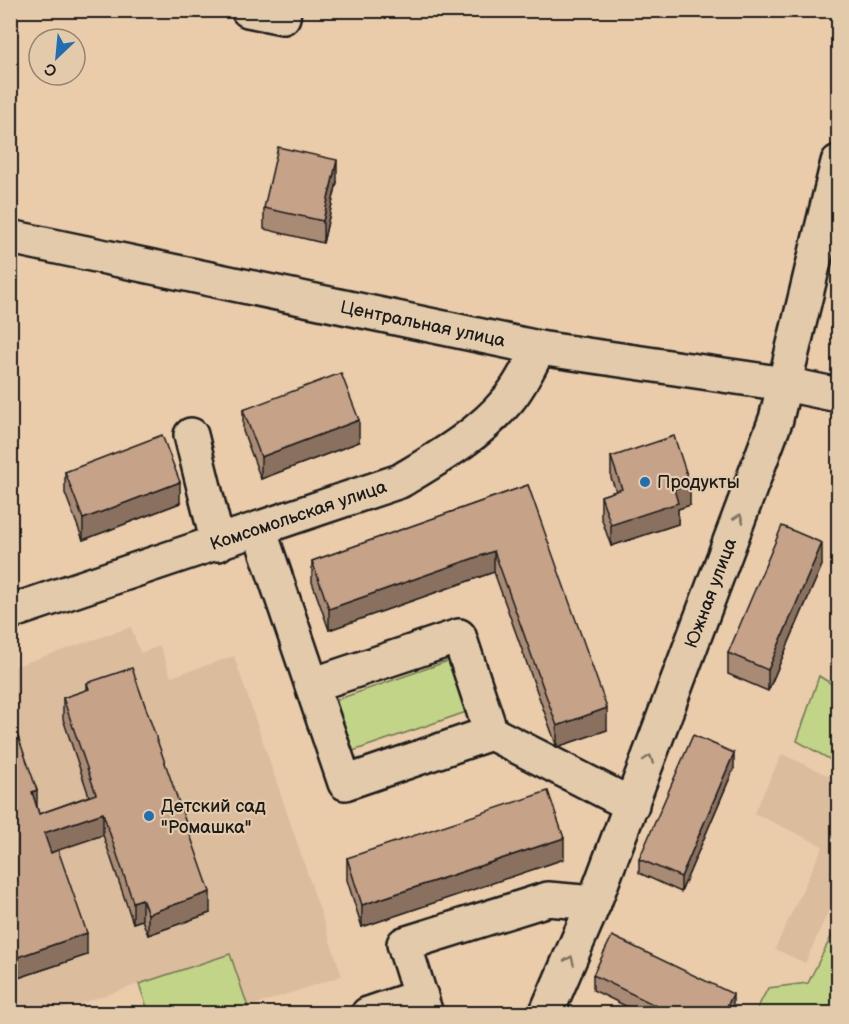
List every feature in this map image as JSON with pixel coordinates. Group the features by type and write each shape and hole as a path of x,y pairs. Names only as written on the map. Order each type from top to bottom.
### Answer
{"street":[{"path":"248,10 283,17 284,10"},
{"name":"Южная улица","path":"546,1014 594,903 632,805 776,419 838,162"},
{"name":"Центральная улица","path":"10,237 539,348 785,384 838,395"},
{"name":"Комсомольская улица","path":"10,612 218,544 399,481 452,449 509,400 539,348"},
{"path":"191,435 218,544"},
{"path":"259,530 345,783 491,733"},
{"path":"312,685 459,636 491,733 632,805"},
{"path":"368,1014 423,1005 404,944 548,899 594,903"}],"shaded area":[{"name":"Детский сад \"Ромашка\"","path":"131,627 140,653 160,646 171,677 234,656 342,976 248,1007 230,954 52,1013 11,1013 10,668"},
{"path":"782,754 838,780 838,890 805,963 775,949 823,846 754,813"}],"green space":[{"path":"454,659 472,710 353,751 336,700"},
{"path":"819,676 838,688 838,764 797,741"},
{"path":"838,923 838,1013 755,1013 768,988 808,983"},
{"path":"230,954 248,1007 229,1013 149,1013 139,984"}],"building":[{"path":"278,147 337,160 323,221 264,208"},
{"path":"341,373 359,420 261,457 243,410"},
{"path":"162,435 180,482 83,519 65,472"},
{"path":"674,436 690,484 674,489 678,503 611,525 601,496 622,489 611,457"},
{"path":"528,485 607,708 557,726 494,551 329,609 312,561"},
{"path":"782,526 822,543 768,670 728,653"},
{"path":"132,668 210,892 148,914 142,899 133,902 103,813 44,833 51,853 58,850 87,933 18,957 15,950 10,952 10,714 37,790 32,792 39,814 96,794 63,698 89,689 87,683"},
{"path":"693,735 734,753 681,877 639,859"},
{"path":"548,791 564,838 362,905 347,858"},
{"path":"612,936 733,994 723,1014 673,1014 593,975"}],"place":[{"name":"Продукты","path":"645,482"},
{"name":"Детский сад \"Ромашка\"","path":"149,816"}]}
